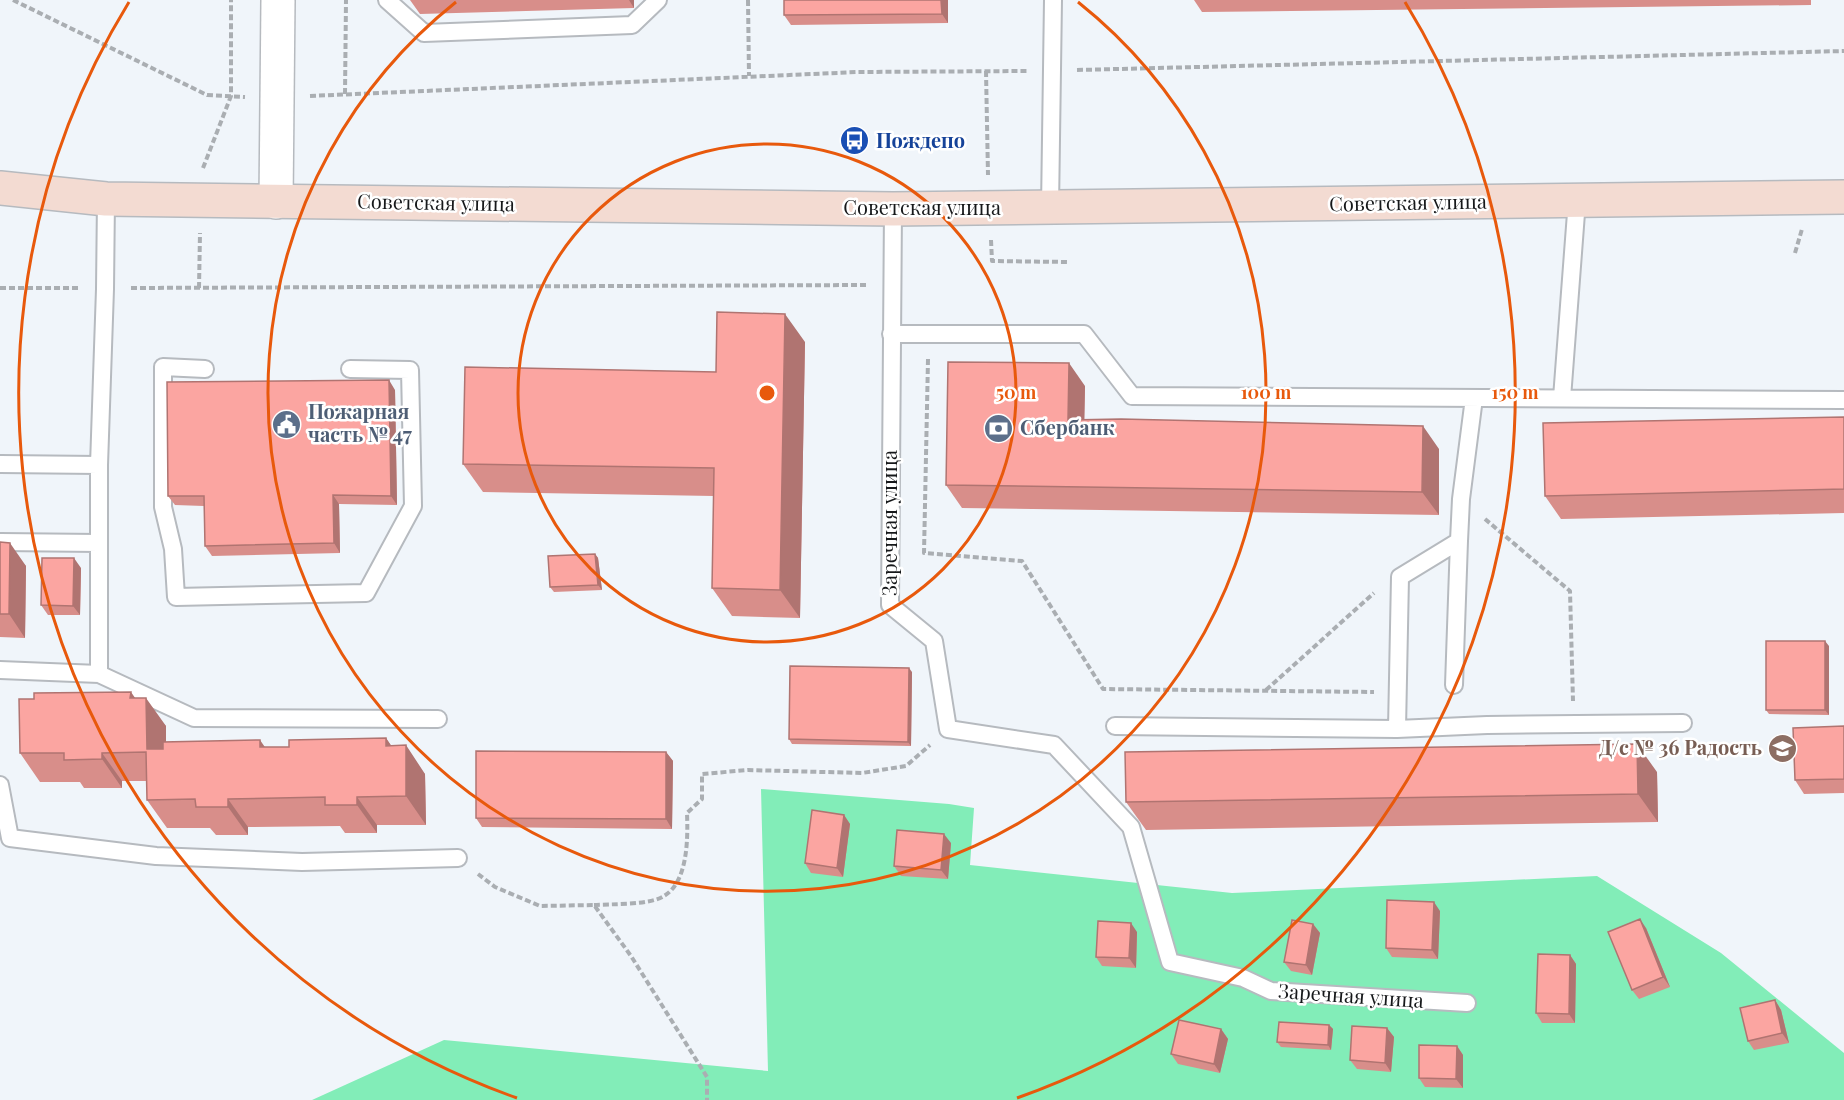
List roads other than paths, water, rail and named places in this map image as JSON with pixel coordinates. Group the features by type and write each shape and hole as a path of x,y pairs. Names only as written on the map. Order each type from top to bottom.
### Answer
{"main road":[{"name":"Советская улица","path":"0,188 106,199 893,209 1844,197"}],"street":[{"path":"276,202 278,0"}],"lane":[{"path":"387,0 424,33 632,26 658,0"},
{"path":"1050,208 1053,0"},
{"path":"0,200 41,194"},
{"path":"99,674 99,465 106,199"},
{"path":"1562,398 1577,200"},
{"name":"Заречная улица","path":"893,209 890,605 934,641 948,729 1054,745 1131,827 1170,962 1243,978 1270,992 1467,1003"},
{"path":"891,334 1084,334 1132,396 1844,400"},
{"path":"205,369 163,367 163,507 173,549 176,597 366,593 413,506 410,370 350,369"},
{"path":"1454,685 1461,498 1474,398"},
{"path":"0,464 99,465"},
{"path":"1397,729 1400,577 1459,541"},
{"path":"0,542 99,543"},
{"path":"0,670 99,674 194,718 438,719"},
{"path":"1115,726 1397,729 1487,725 1683,723"},
{"path":"0,784 10,838 156,856 302,862 458,858"}],"place":[{"name":"Пождепо","path":"855,141"},
{"name":"Пожарная часть № 47","path":"287,424"},
{"name":"Сбербанк","path":"999,428"},
{"name":"Д/с № 36 Радость","path":"1783,748"}]}
